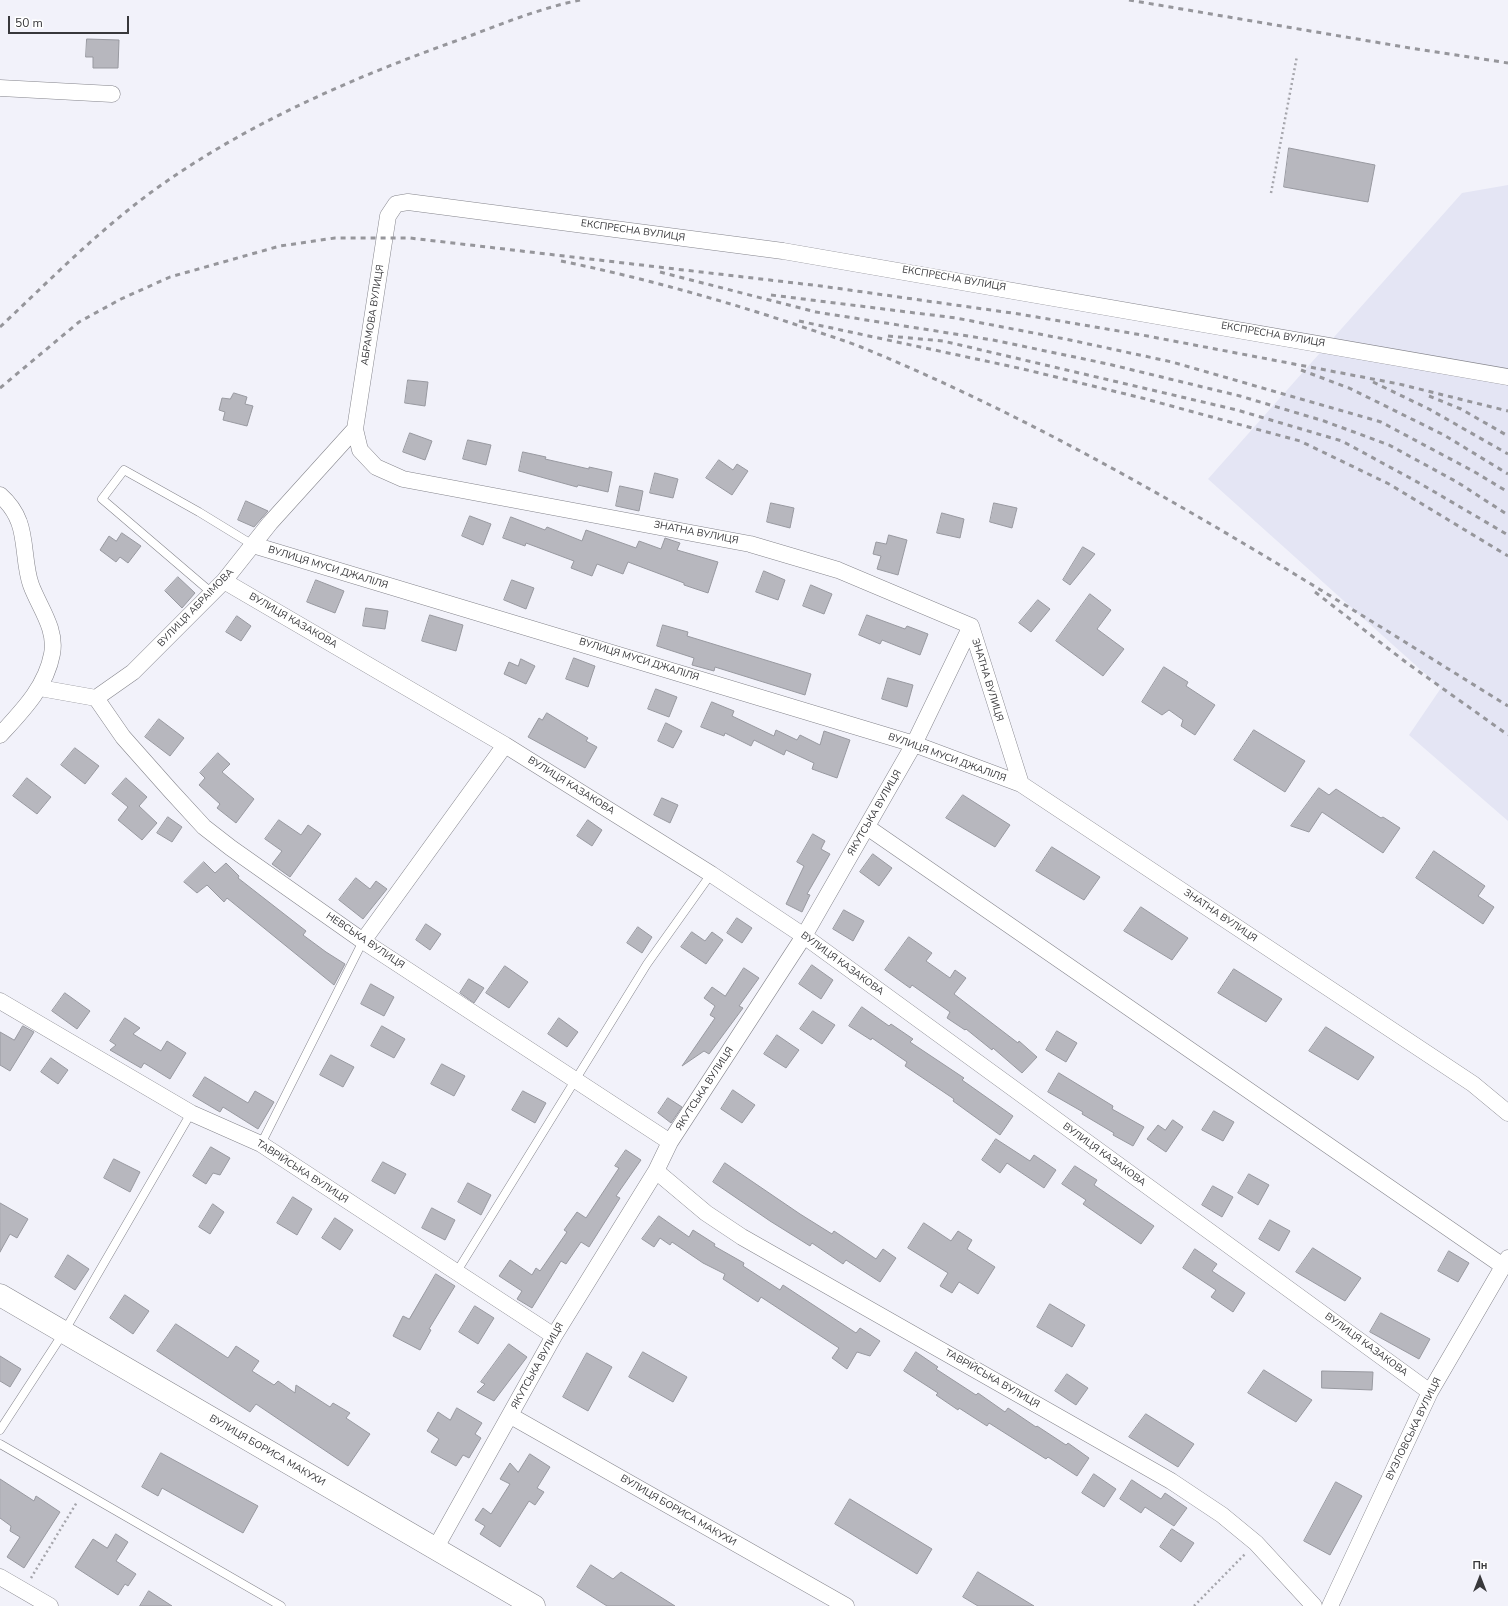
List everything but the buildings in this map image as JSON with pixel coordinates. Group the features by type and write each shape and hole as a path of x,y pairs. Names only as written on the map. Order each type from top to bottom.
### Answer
{"main road":[{"name":"ВУЛИЦЯ БОРИСА МАКУХИ","path":"0,1295 534,1606"}],"street":[{"path":"0,88 112,94"},
{"name":"ЕКСПРЕСНА ВУЛИЦЯ","path":"396,204 426,204 782,250 1508,377"},
{"name":"АБРАМОВА ВУЛИЦЯ","path":"355,429 388,216 396,204"},
{"name":"ВУЛИЦЯ АБРАІМОВА","path":"96,698 133,672 224,581 253,545 355,429"},
{"name":"ЗНАТНА ВУЛИЦЯ","path":"355,429 360,450 376,467 403,479 750,544 838,570 971,626 1021,784 1473,1084 1508,1113"},
{"path":"0,494 8,502 19,522 30,584 50,628 52,654 40,688 0,735"},
{"name":"ВУЛИЦЯ МУСИ ДЖАЛІЛЯ","path":"253,545 914,744 1021,784"},
{"name":"ВУЛИЦЯ КАЗАКОВА","path":"224,581 505,745 711,874 804,936 1430,1392"},
{"name":"ЯКУТСЬКА ВУЛИЦЯ","path":"435,1549 554,1336 656,1171 670,1142 804,936 914,744 971,626"},
{"path":"40,688 96,698"},
{"name":"НЕВСЬКА ВУЛИЦЯ","path":"96,698 123,737 204,827 231,848 363,941 670,1142"},
{"path":"363,941 505,745"},
{"path":"866,827 1506,1262"},
{"name":"ТАВРІЙСЬКА ВУЛИЦЯ","path":"0,1000 190,1114 261,1144 554,1336"},
{"name":"ТАВРІЙСЬКА ВУЛИЦЯ","path":"656,1171 706,1213 742,1237 1171,1481 1222,1515 1256,1542 1314,1606"},
{"name":"ВУЗЛОВСЬКА ВУЛИЦЯ","path":"1330,1606 1430,1392 1506,1262"},
{"name":"ВУЛИЦЯ БОРИСА МАКУХИ","path":"510,1416 846,1606"},
{"path":"0,1577 50,1606"}],"lane":[{"path":"212,593 102,498 124,470 199,512 253,545"},
{"path":"456,1272 576,1081 647,964 711,874"},
{"path":"261,1144 363,941"},
{"path":"0,1430 64,1332 190,1114"},
{"path":"0,1444 281,1606"}],"path":[{"path":"1271,193 1297,56"},
{"path":"24,1591 83,1491"},
{"path":"1194,1606 1256,1542"}],"shaded area":[{"path":"1508,185 1508,821 1409,735 1441,688 1208,479 1462,193"}],"railway":[{"path":"0,327 76,255 116,220 157,188 230,141 307,102 386,67 523,16 580,0"},
{"path":"1129,0 1410,48 1508,63"},
{"path":"0,388 79,322 121,299 170,277 280,246 335,238 410,238 821,286 1019,314 1142,335 1399,384 1508,411"},
{"path":"561,261 648,281 762,314 861,347 946,384 1029,424 1192,513 1351,608 1508,706"},
{"path":"660,272 816,312 993,340 1108,364 1240,396 1324,421 1389,445 1457,482 1508,515"},
{"path":"771,295 956,318 1172,362 1381,422 1473,471 1508,492"},
{"path":"799,321 1023,369 1142,398 1300,441 1389,484 1508,556"},
{"path":"888,336 943,341 1237,410 1342,441 1421,484 1508,535"},
{"path":"1301,370 1349,388 1444,435 1508,474"},
{"path":"1373,382 1429,409 1508,454"},
{"path":"1429,396 1461,409 1508,436"},
{"path":"1315,592 1407,663 1508,735"}]}
